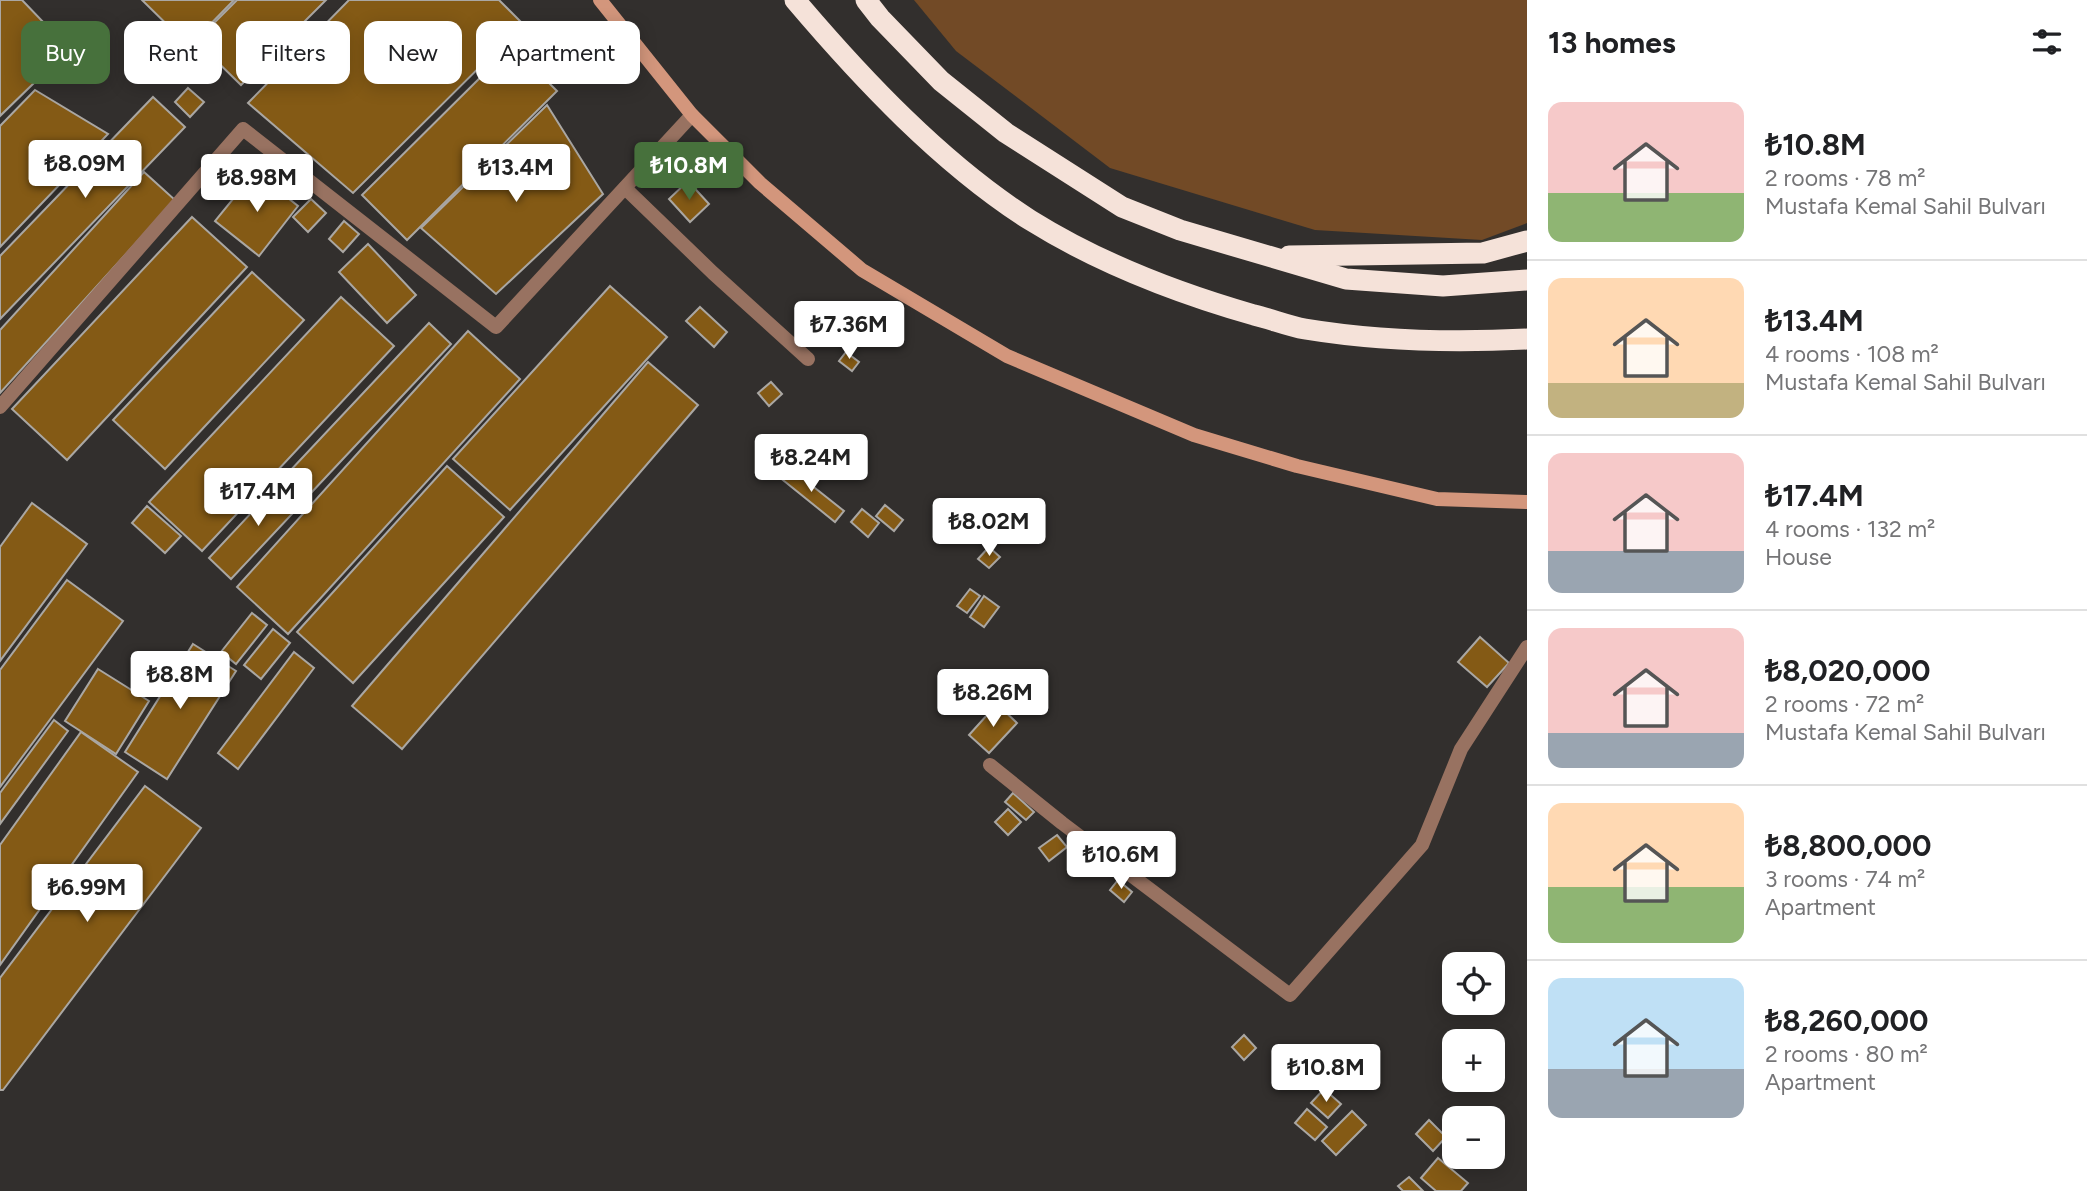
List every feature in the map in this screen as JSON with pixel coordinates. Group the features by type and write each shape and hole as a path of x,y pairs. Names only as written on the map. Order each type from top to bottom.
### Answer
{"highway":[{"path":"795,0 840,53 898,114 970,175 1030,219 1100,258 1205,301 1303,329 1393,339 1479,342 1527,339"},
{"path":"866,0 941,81 1006,133 1122,207 1180,230 1346,279 1443,286 1527,280"},
{"path":"1266,257 1483,253 1527,241"}],"main road":[{"path":"600,0 692,115 761,183 862,270 1007,356 1194,435 1297,466 1437,499 1527,502"}],"street":[{"path":"0,407 243,129 496,327 692,115"},
{"path":"625,188 712,273 808,359"},
{"path":"990,765 1062,823 1290,995 1422,845 1461,748 1527,647"}],"shaded area":[{"path":"914,0 1527,0 1527,223 1482,240 1315,230 1110,168 956,51"}],"building":[{"path":"0,0 22,0 42,21 21,21 21,84 33,84 0,116"},
{"path":"142,0 234,0 213,21 163,21"},
{"path":"237,0 326,0 305,21 236,21 236,80 222,66 222,21 216,21"},
{"path":"349,0 499,0 520,21 476,21 476,71 353,193 248,103 267,84 350,84 350,21 328,21"},
{"path":"476,82 476,84 550,84 557,91 407,240 362,195"},
{"path":"188,88 204,102 190,117 175,102"},
{"path":"35,90 108,134 0,247 0,126"},
{"path":"153,97 185,127 0,319 0,256"},
{"path":"547,105 603,194 496,294 421,228"},
{"path":"144,172 175,200 0,393 0,330"},
{"path":"255,172 298,206 259,256 215,221"},
{"path":"688,181 709,204 690,222 669,199"},
{"path":"311,199 326,213 308,232 293,217"},
{"path":"192,217 247,267 67,460 12,409"},
{"path":"344,221 359,234 343,252 329,239"},
{"path":"368,244 416,295 387,323 339,272"},
{"path":"252,272 304,320 165,469 113,420"},
{"path":"610,286 667,337 510,510 453,459"},
{"path":"341,297 394,346 202,551 149,502"},
{"path":"700,307 727,332 714,347 686,321"},
{"path":"429,323 451,344 310,494 288,473"},
{"path":"468,331 520,379 288,634 237,587"},
{"path":"846,352 859,362 852,371 839,361"},
{"path":"648,362 698,405 402,749 352,706"},
{"path":"771,382 782,394 769,406 758,393"},
{"path":"786,465 844,511 835,522 778,476"},
{"path":"447,466 504,517 353,683 297,632"},
{"path":"285,477 307,498 231,579 209,558"},
{"path":"32,503 87,544 0,661 0,547"},
{"path":"885,505 903,520 894,531 876,516"},
{"path":"147,506 181,536 165,553 132,523"},
{"path":"862,509 879,523 868,537 851,522"},
{"path":"989,547 1000,557 989,568 978,559"},
{"path":"67,580 123,621 0,787 0,670"},
{"path":"970,589 980,596 967,613 957,606"},
{"path":"984,596 999,607 984,627 970,617"},
{"path":"252,613 267,625 236,664 221,652"},
{"path":"273,629 290,643 261,679 244,665"},
{"path":"1480,637 1509,663 1487,687 1458,662"},
{"path":"193,644 236,671 167,779 125,752"},
{"path":"294,652 314,668 238,769 218,753"},
{"path":"98,669 149,701 116,754 65,721"},
{"path":"997,704 1017,723 989,753 969,735"},
{"path":"54,720 68,731 0,824 0,793"},
{"path":"81,732 138,772 0,965 0,845"},
{"path":"145,786 201,828 3,1090 0,1090 0,978"},
{"path":"1013,793 1034,812 1026,820 1005,802"},
{"path":"1008,809 1021,822 1008,835 995,822"},
{"path":"1057,835 1067,847 1049,861 1039,848"},
{"path":"1118,880 1132,892 1124,902 1110,890"},
{"path":"1244,1035 1256,1048 1244,1060 1232,1047"},
{"path":"1324,1089 1341,1104 1328,1118 1311,1103"},
{"path":"1307,1109 1327,1127 1315,1140 1295,1123"},
{"path":"1352,1111 1366,1125 1336,1155 1322,1141"},
{"path":"1429,1120 1442,1133 1442,1141 1433,1151 1416,1134"},
{"path":"1438,1158 1442,1161 1442,1169 1451,1169 1468,1183 1461,1191 1436,1191 1421,1178"},
{"path":"1409,1177 1423,1191 1403,1191 1398,1186"}]}
